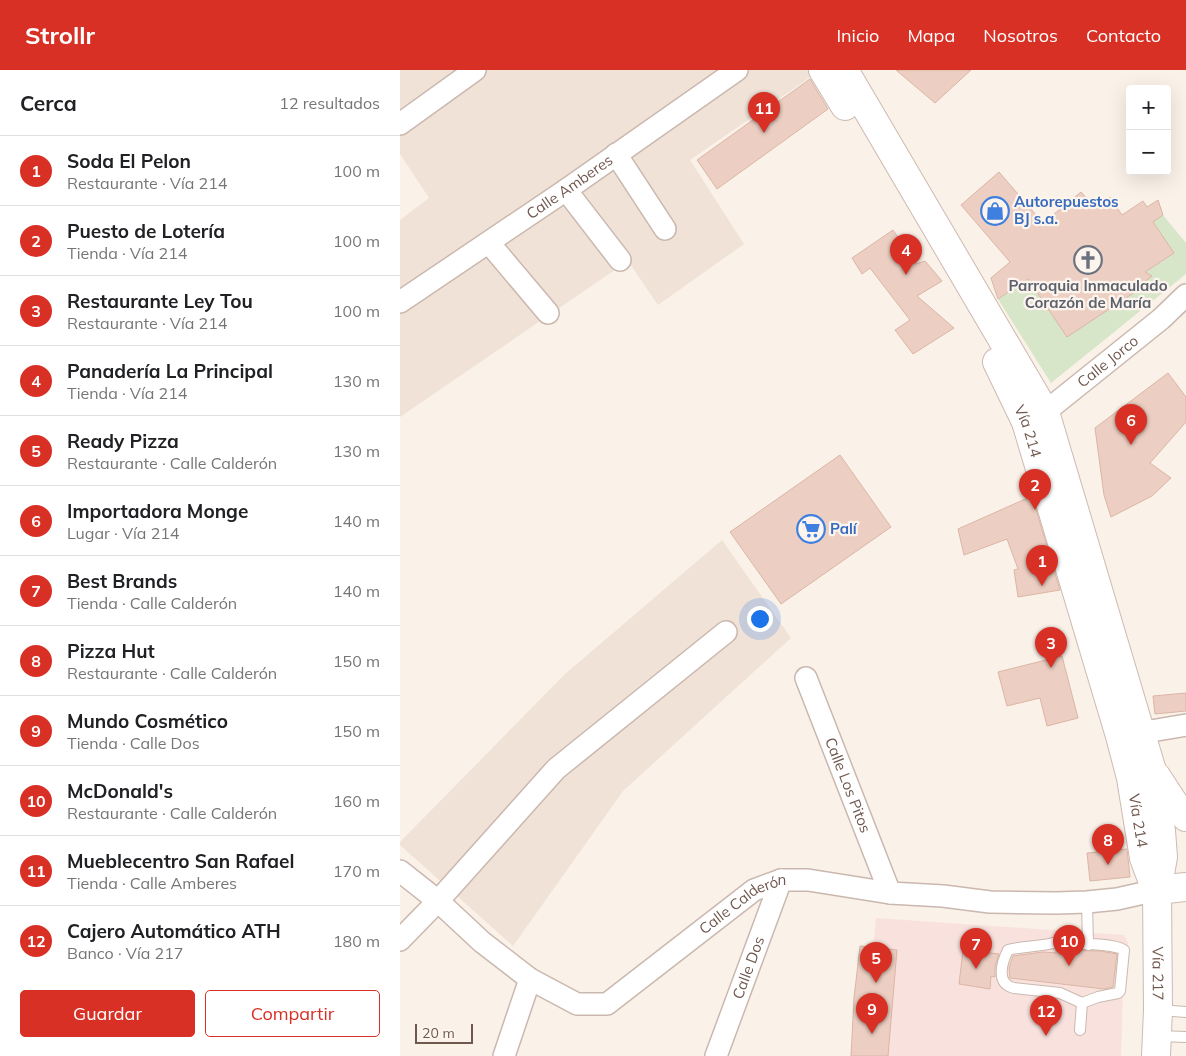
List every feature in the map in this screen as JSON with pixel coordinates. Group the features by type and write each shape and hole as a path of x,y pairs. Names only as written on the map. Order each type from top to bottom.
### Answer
{"main road":[{"name":"Vía 214","path":"823,70 985,340 1006,380 1035,417"},
{"name":"Vía 214","path":"844,70 1035,417 1131,735 1152,771 1161,831 1162,857 1157,890"},
{"name":"Vía 214","path":"1131,735 1131,778 1144,858 1157,890"},
{"path":"1152,771 1175,805 1186,817"},
{"path":"1157,890 1186,887"},
{"name":"Vía 217","path":"1157,890 1157,1034"}],"street":[{"path":"400,124 475,70"},
{"name":"Calle Amberes","path":"402,296 489,243 737,70"},
{"path":"616,154 665,229"},
{"path":"566,190 620,260"},
{"path":"489,243 548,313"},
{"name":"Calle Jorco","path":"1035,417 1161,319 1186,295"},
{"path":"400,940 438,901 556,770 726,632"},
{"name":"Calle Los Pitos","path":"806,678 890,893"},
{"path":"1131,735 1186,725"},
{"name":"Calle Calderón","path":"400,871 438,901 482,942 530,979 577,1004 607,1004 754,890 781,880 808,880 890,893 943,896 990,902 1087,902 1117,899 1157,890"},
{"name":"Calle Dos","path":"716,1056 781,880"},
{"path":"504,1056 530,979"}],"lane":[{"path":"1087,902 1088,945"},
{"path":"1054,943 1088,945 1115,946 1124,950 1118,994 1098,997 1082,1003 1060,992 1008,987 1003,981 1001,972 1003,959 1008,950 1020,947 1039,947 1054,943"},
{"path":"1080,1030 1082,1003"},
{"path":"1157,1034 1186,1012"},
{"path":"1157,1034 1186,1037"}],"shaded area":[{"path":"400,70 807,70 812,76 690,160 744,244 658,305 628,261 400,417 400,220 429,198 400,154"},
{"path":"722,540 791,638 623,791 513,946 400,845 400,842 565,674"},
{"path":"876,918 1124,935 1128,942 1123,993 1121,1056 863,1056"}],"green space":[{"path":"1163,215 1186,243 1186,274 1051,383 998,299 1047,267 1041,298 1067,337 1141,288 1143,283 1151,276 1145,272 1174,253 1153,222"}],"building":[{"path":"896,70 971,70 935,103"},
{"path":"810,79 828,109 717,189 697,160"},
{"name":"Parroquia Inmaculado Corazón de María","path":"999,172 1043,223 1081,192 1095,207 1110,197 1122,215 1143,201 1147,207 1158,200 1163,215 1153,222 1174,253 1145,272 1152,276 1143,283 1141,288 1067,337 1028,279 998,299 991,278 1010,262 961,205"},
{"path":"893,230 916,264 925,261 942,281 917,296 954,328 913,354 895,330 910,320 870,268 862,274 852,258"},
{"path":"1168,373 1186,397 1186,422 1150,463 1171,478 1152,496 1111,517 1104,495 1095,428"},
{"name":"Palí","path":"840,455 891,527 781,604 730,532"},
{"path":"1032,496 1060,590 1018,597 1014,570 1018,569 1007,539 964,555 958,529"},
{"path":"1062,656 1078,718 1047,726 1040,698 1007,706 998,672"},
{"path":"1186,693 1186,711 1155,714 1153,696"},
{"path":"1127,849 1130,877 1090,881 1087,853"},
{"path":"860,946 897,950 888,1056 851,1056 854,998"},
{"path":"963,950 999,954 995,966 995,977 991,976 990,989 959,984"},
{"path":"1056,950 1100,951 1117,954 1113,987 1104,989 1010,978 1009,968 1013,956 1043,952 1056,953"}],"place":[{"name":"Mueblecentro San Rafael","path":"764,133"},
{"name":"Autorepuestos BJ s.a.","path":"995,211"},
{"name":"Parroquia Inmaculado Corazón de María","path":"1088,260"},
{"name":"Panadería La Principal","path":"906,275"},
{"name":"Importadora Monge","path":"1131,445"},
{"name":"Puesto de Lotería","path":"1035,510"},
{"name":"Palí","path":"811,529"},
{"name":"Soda El Pelon","path":"1042,586"},
{"name":"Restaurante Ley Tou","path":"1051,668"},
{"name":"Pizza Hut","path":"1108,865"},
{"name":"McDonald's","path":"1069,966"},
{"name":"Best Brands","path":"976,969"},
{"name":"Ready Pizza","path":"876,983"},
{"name":"Mundo Cosmético","path":"872,1034"},
{"name":"Cajero Automático ATH","path":"1046,1036"}]}
